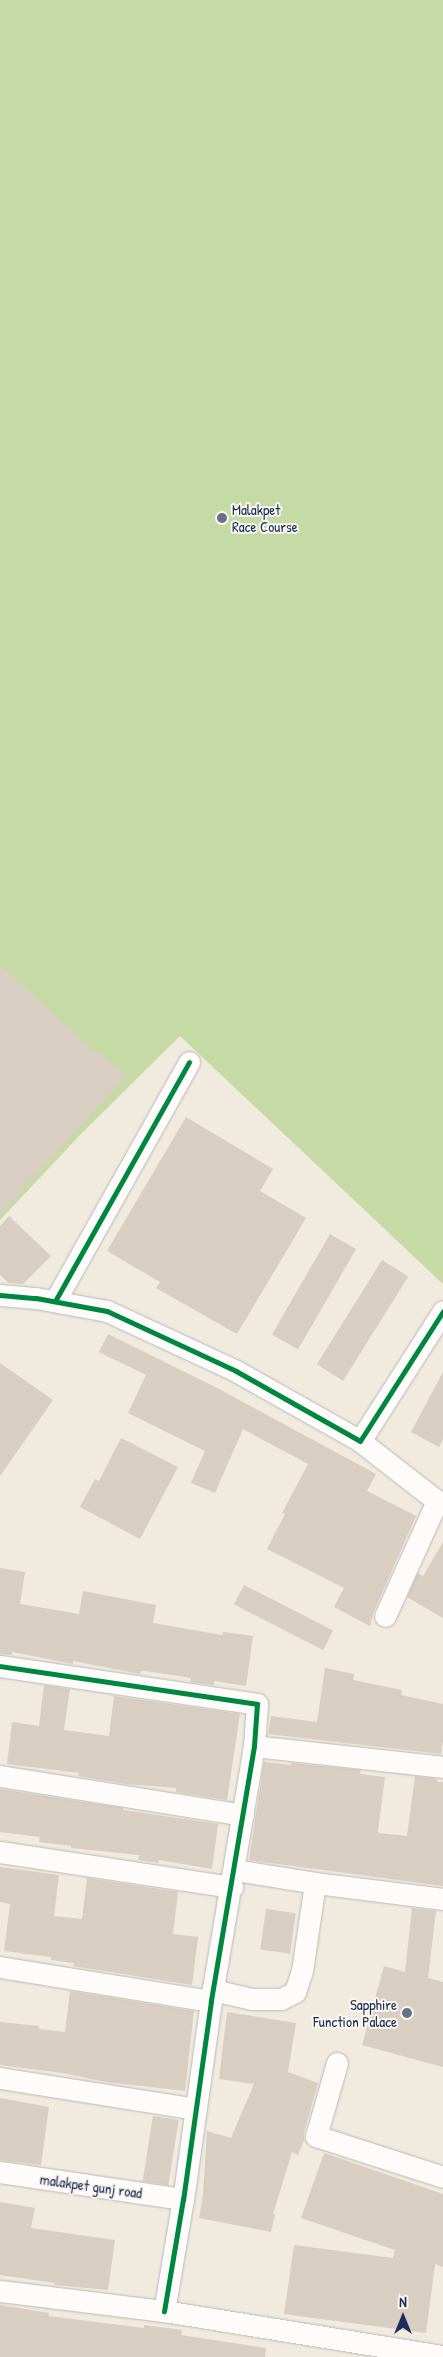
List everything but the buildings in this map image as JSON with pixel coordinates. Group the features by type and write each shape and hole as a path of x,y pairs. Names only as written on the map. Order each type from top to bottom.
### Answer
{"street":[{"path":"55,1301 189,1062"},
{"path":"0,1295 55,1301 107,1311 236,1372 360,1441 440,1504 386,1616"},
{"path":"360,1441 443,1311"},
{"path":"0,1666 257,1704 254,1746 212,1995 183,2199 164,2311"},
{"path":"254,1746 443,1767"},
{"path":"0,1776 243,1815"},
{"path":"0,1852 233,1879 315,1883 443,1899"},
{"path":"0,1967 212,1995 252,1999 281,1999 295,1992 302,1971 315,1883"},
{"path":"337,2063 316,2136 443,2177"},
{"path":"0,2078 196,2109"},
{"name":"malakpet gunj road","path":"0,2172 183,2199"},
{"path":"0,2291 164,2311 443,2356"}],"green space":[{"name":"Malakpet Race Course","path":"0,0 443,0 443,1284 180,1036 80,1135 0,1220"}],"cycle path":[{"path":"55,1301 189,1062"},
{"path":"0,1295 36,1298 107,1311 236,1371 360,1441 443,1311"},
{"path":"0,1666 257,1704 254,1746 211,2001 183,2199 164,2311"}],"place":[{"name":"Malakpet Race Course","path":"222,518"},
{"name":"Sapphire Function Palace","path":"407,2013"}]}
